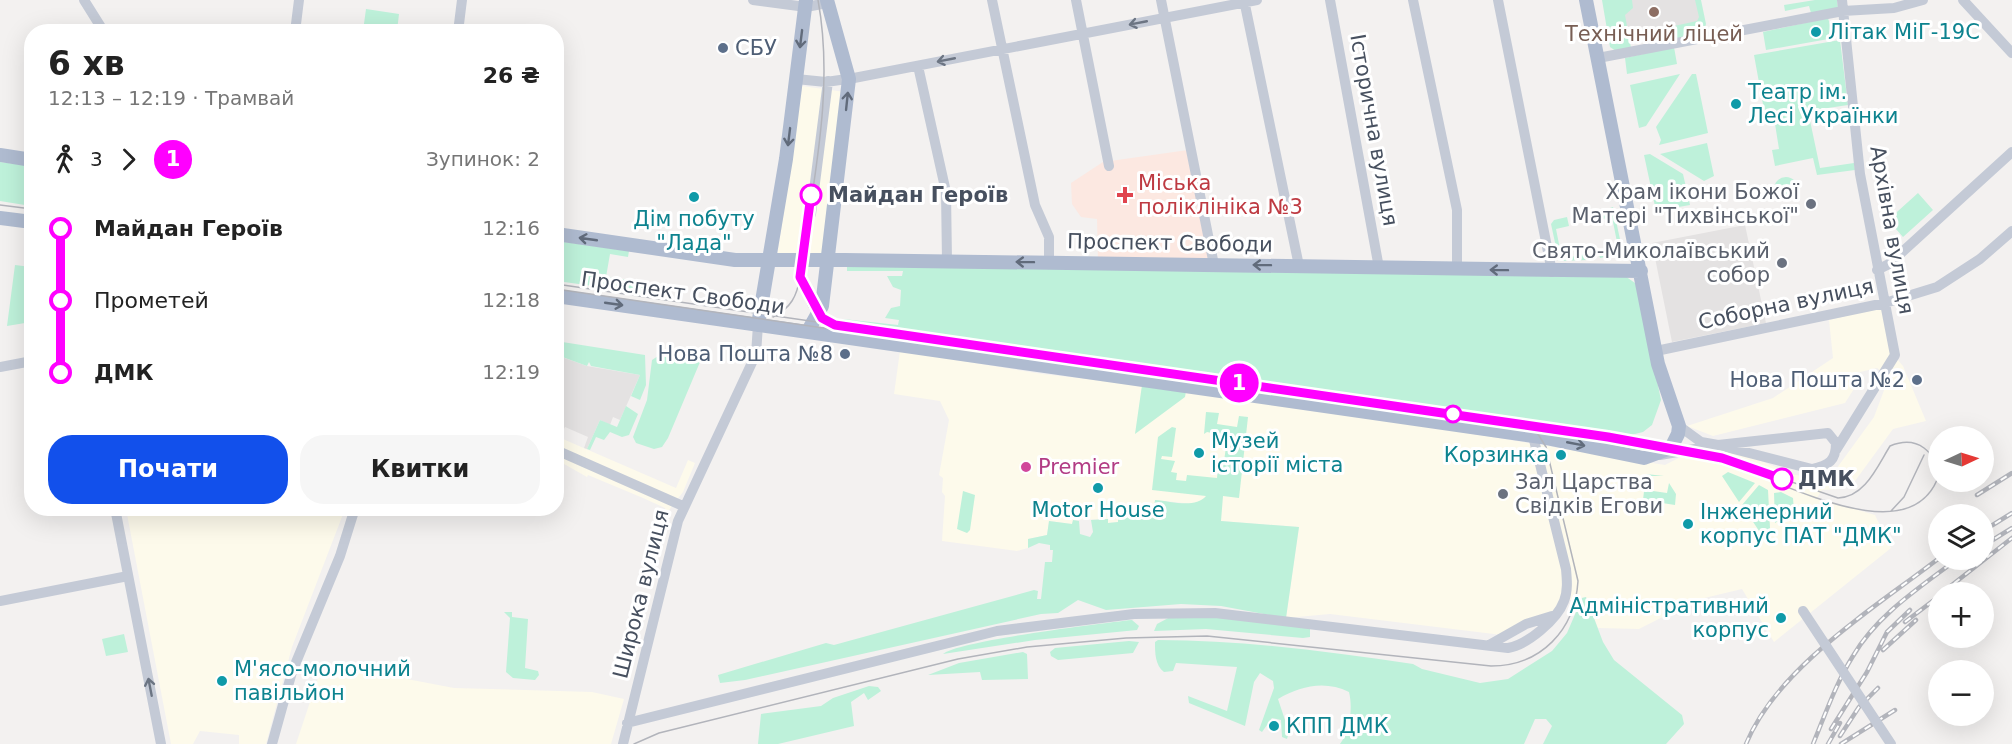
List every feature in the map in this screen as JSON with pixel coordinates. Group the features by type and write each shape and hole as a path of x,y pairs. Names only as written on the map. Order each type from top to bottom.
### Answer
{"main road":[{"path":"1586,0 1656,351 1678,426 1678,434 1671,448 1644,458"},
{"path":"808,331 822,306 849,79 827,1"},
{"path":"758,325 767,262 775,233 806,4"},
{"path":"0,155 24,159"},
{"path":"0,218 24,221"},
{"name":"Проспект Свободи","path":"564,235 735,260 767,262 826,260 1049,262 1552,272 1641,271"},
{"name":"Проспект Свободи","path":"564,297 1533,436 1644,458"}],"street":[{"path":"84,0 99,24"},
{"path":"296,24 299,0"},
{"path":"459,24 462,0"},
{"path":"753,0 806,4 827,1"},
{"path":"992,0 1035,206 1049,237 1049,262"},
{"path":"1076,0 1109,166"},
{"path":"1161,0 1214,265"},
{"path":"796,79 828,81 849,79 1257,0"},
{"name":"Історична вулиця","path":"1330,0 1379,268"},
{"path":"1413,0 1457,210 1457,269"},
{"path":"1498,0 1552,272"},
{"path":"1598,58 1843,6 1894,8 1923,0"},
{"path":"1963,0 2012,53"},
{"path":"1244,1 1299,266"},
{"name":"Архівна вулиця","path":"1718,445 1812,469 1832,461 1836,450 1895,355 1860,174 1843,6"},
{"path":"918,66 946,192 947,261"},
{"path":"811,214 828,81"},
{"path":"1877,270 1889,264 2012,152"},
{"name":"Соборна вулиця","path":"1656,351 1885,303 1936,287 1980,259 2012,231"},
{"name":"Широка вулиця","path":"623,744 683,506 756,354 758,325"},
{"path":"0,367 24,362"},
{"path":"1678,426 1701,442 1718,445"},
{"path":"1678,426 1693,448"},
{"name":"Проспект Свободи","path":"1644,458 1693,448 1828,433 1836,443 1836,450"},
{"path":"627,723 997,631 1134,614 1215,613 1489,645 1518,646 1555,615 1564,602 1567,588 1566,569 1533,436"},
{"path":"564,454 683,506"},
{"path":"117,516 161,744"},
{"path":"272,744 292,672 340,556 352,516"},
{"path":"0,601 128,576"},
{"path":"1803,611 1891,744"},
{"path":"1489,645 1526,624 1555,615"}],"shaded area":[{"name":"Технічний ліцей","path":"1605,0 1697,0 1703,25 1613,43"},
{"path":"802,86 845,92 823,257 777,258"},
{"path":"1188,150 1211,262 1098,261 1097,219 1081,217 1072,204 1071,183 1103,162"},
{"path":"1745,225 1766,323 1672,342 1652,243"},
{"path":"1883,307 1892,353 1903,366 1926,421 1893,429 1855,481 1840,489 1822,490 1817,498 1875,515 1891,548 1774,642 1742,589 1696,600 1639,629 1598,628 1586,597 1560,602 1552,614 1502,635 1330,614 1286,618 1299,527 1220,521 1221,507 1155,500 1154,509 1134,517 1119,518 1119,522 1108,523 1107,519 1073,520 1072,524 1049,521 1047,535 1028,539 1028,548 1017,551 942,541 945,496 942,492 943,478 939,475 949,420 940,401 894,394 900,351 1042,374 1142,385 1380,419 1665,465 1712,441 1795,475 1808,476 1826,483 1874,417 1889,377 1877,368 1856,373 1857,384 1845,403 1713,436 1687,426 1773,398 1833,358 1829,320"},
{"path":"564,358 587,366 640,375 620,420 613,417 610,425 600,420 587,449 584,448 588,437 565,427 564,429"},
{"path":"564,439 676,488 688,460 695,463 683,492 666,514 665,508 588,475 587,477 564,464"},
{"path":"127,516 342,516 292,647 266,744 239,744 239,735 200,731 193,744 171,744"},
{"path":"323,663 454,688 592,692 624,699 611,744 296,744"}],"green space":[{"path":"1602,0 1632,0 1633,8 1625,15 1631,48 1616,51 1610,47"},
{"path":"1695,0 1701,0 1706,24 1703,34 1676,39 1674,26 1697,21 1699,17"},
{"path":"1815,0 1837,0 1838,8 1811,13 1809,6 1785,11 1784,5"},
{"path":"366,9 399,14 398,24 364,24"},
{"path":"1828,18 1834,38 1766,50 1763,32"},
{"path":"1840,40 1848,105 1808,111 1820,168 1854,163 1855,170 1817,175 1813,158 1775,166 1772,150 1779,149 1775,124 1766,121 1754,55"},
{"path":"1674,47 1677,64 1627,74 1625,58"},
{"path":"1680,74 1646,126 1639,128 1630,85"},
{"path":"1692,74 1696,74 1708,133 1659,145 1661,140 1656,127"},
{"path":"1707,143 1714,176 1704,181 1660,154"},
{"path":"1650,154 1683,174 1690,205 1656,211 1644,155"},
{"path":"0,162 24,165 24,205 0,201"},
{"path":"1786,177 1794,181 1798,189 1794,197 1786,201 1778,197 1774,189 1778,181"},
{"path":"1918,193 1933,210 1903,237 1888,220"},
{"path":"1613,207 1623,253 1600,258 1598,251 1618,247 1612,217 1598,220 1601,211"},
{"path":"1567,217 1569,226 1556,229 1562,259 1585,254 1587,260 1559,261 1551,224 1554,220"},
{"path":"564,242 629,251 628,257 610,254 606,277 650,283 649,291 672,294 672,297 564,282"},
{"path":"15,265 24,266 24,323 7,326"},
{"path":"847,265 1625,276 1635,283 1639,294 1661,400 1652,425 1643,432 1627,436 842,325 843,319 898,325 899,320 885,318 891,308 900,306 901,290 893,287 887,276 902,276 903,271 847,271"},
{"path":"564,342 645,355 646,385 640,400 631,396 640,375 591,366 589,362 587,366 564,358"},
{"path":"658,356 700,362 668,438 662,447 654,449 636,443 633,437 647,400 652,360"},
{"path":"1142,385 1186,391 1185,397 1135,434"},
{"path":"626,406 638,414 629,435 622,437 610,432 604,440 596,437 590,450 587,449 600,420 617,427"},
{"path":"1206,412 1219,413 1217,424 1237,427 1239,416 1248,417 1239,498 1223,496 1221,521 1299,527 1286,618 1221,606 1181,604 1106,610 1078,600 1058,613 1041,614 745,680 720,683 718,675 826,643 834,645 1034,590 1038,591 1037,599 1041,599 1045,562 1052,562 1053,550 1050,550 1050,545 1039,543 1028,548 1028,539 1047,535 1049,521 1072,524 1073,520 1079,521 1080,534 1090,537 1093,532 1091,520 1108,519 1108,523 1118,522 1118,518 1134,517 1135,507 1154,509 1155,500 1189,503 1206,496 1152,490 1158,437 1172,427 1176,428 1172,457 1162,456 1161,459 1175,461 1171,472 1177,473 1176,480 1186,481 1187,475 1217,478 1218,467 1223,468 1226,447 1221,446 1222,434 1214,433 1213,435 1207,432 1204,434"},
{"path":"1728,472 1755,483 1739,502 1722,476"},
{"path":"1646,474 1664,476 1648,476 1646,490 1667,493 1669,483 1676,494 1675,505 1643,500"},
{"path":"1759,485 1768,490 1770,528 1763,537 1742,505"},
{"path":"963,491 975,495 970,530 967,533 957,529"},
{"path":"1781,492 1793,498 1794,511 1775,523 1774,493"},
{"path":"1586,597 1603,642 1614,660 1682,715 1684,724 1666,744 1543,744 1552,726 1546,719 1535,719 1524,744 1340,744 1350,719 1349,692 1331,686 1304,688 1278,699 1289,732 1287,739 1282,737 1281,720 1272,718 1262,732 1259,730 1274,688 1273,681 1260,673 1254,682 1245,726 1189,703 1188,696 1227,711 1237,667 1176,663 1173,671 1164,672 1155,654 1155,642 1158,640 1255,644 1413,664 1422,669 1480,683 1508,679 1552,651 1567,633 1582,598"},
{"path":"504,612 512,612 512,617 528,619 525,668 538,671 539,675 535,680 513,678 506,672 510,618"},
{"path":"1172,616 1212,617 1310,628 1310,637 1206,629 1154,631 1157,624"},
{"path":"1132,620 1139,626 1137,630 1035,640 943,654 954,649 1002,638"},
{"path":"124,634 128,652 106,656 102,639"},
{"path":"1139,642 1133,653 1058,660 1051,656 1050,652 1055,648"},
{"path":"1023,652 1027,654 1028,679 982,680 980,672 928,675 959,663"},
{"path":"869,686 878,687 881,691 868,700 864,693 851,702 854,726 778,744 758,744 761,714 821,706 833,698"}],"tram line":[{"path":"773,317 789,305 797,290 820,138 824,69 823,35 818,0"},
{"name":"1","path":"811,195 800,277 822,318 835,325 1608,437 1722,458 1782,479"},
{"path":"0,205 24,208"},
{"path":"798,283 809,307 822,324"},
{"path":"564,285 1608,437 1722,458 1838,498 1863,487 1890,446 1900,443 1917,444 1924,448 1934,461 1937,480 1921,501 1897,511 1868,511 1836,504 1720,462 1666,451 564,290"},
{"path":"634,744 659,733 958,659 1027,647 1126,638 1207,636 1491,666 1525,660 1552,642 1562,629 1570,615 1578,581 1546,447 1538,434 1531,429"},
{"path":"1891,511 1904,497 1924,455"}],"railway":[{"path":"1977,495 2012,473"},
{"path":"1994,524 2012,513"},
{"path":"1994,539 2012,528"},
{"path":"1956,582 2012,538"},
{"path":"1746,744 1761,716 1780,690 1803,665 1857,619 1928,566"},
{"path":"1813,744 1841,677 1863,641 1886,615 1943,570"},
{"path":"1905,622 1928,605"},
{"path":"1831,729 1867,672 1887,632 1910,610"},
{"path":"1883,650 1916,620"},
{"path":"1840,736 1859,707 1878,688"},
{"path":"1841,744 1895,710"},
{"path":"1828,744 1840,723"}],"place":[{"name":"Технічний ліцей","path":"1654,12"},
{"name":"Літак МіГ-19С","path":"1816,32"},
{"name":"СБУ","path":"723,48"},
{"name":"Театр ім. Лесі Українки","path":"1736,104"},
{"name":"Майдан Героїв","path":"811,195"},
{"name":"Міська поліклініка №3","path":"1125,195"},
{"name":"Дім побуту \"Лада\"","path":"694,197"},
{"name":"Храм ікони Божої Матері \"Тихвінської\"","path":"1811,204"},
{"name":"Свято-Миколаївський собор","path":"1782,263"},
{"name":"Нова Пошта №8","path":"845,354"},
{"name":"Нова Пошта №2","path":"1917,380"},
{"name":"Музей історії міста","path":"1199,453"},
{"name":"Корзинка","path":"1561,455"},
{"name":"Premier","path":"1026,467"},
{"name":"ДМК","path":"1782,479"},
{"name":"Motor House","path":"1098,488"},
{"name":"Зал Царства Свiдкiв Егови","path":"1503,494"},
{"name":"Інженерний корпус ПАТ \"ДМК\"","path":"1688,524"},
{"name":"Адміністративний корпус","path":"1781,618"},
{"name":"М'ясо-молочний павільйон","path":"222,681"},
{"name":"КПП ДМК","path":"1274,726"}]}
